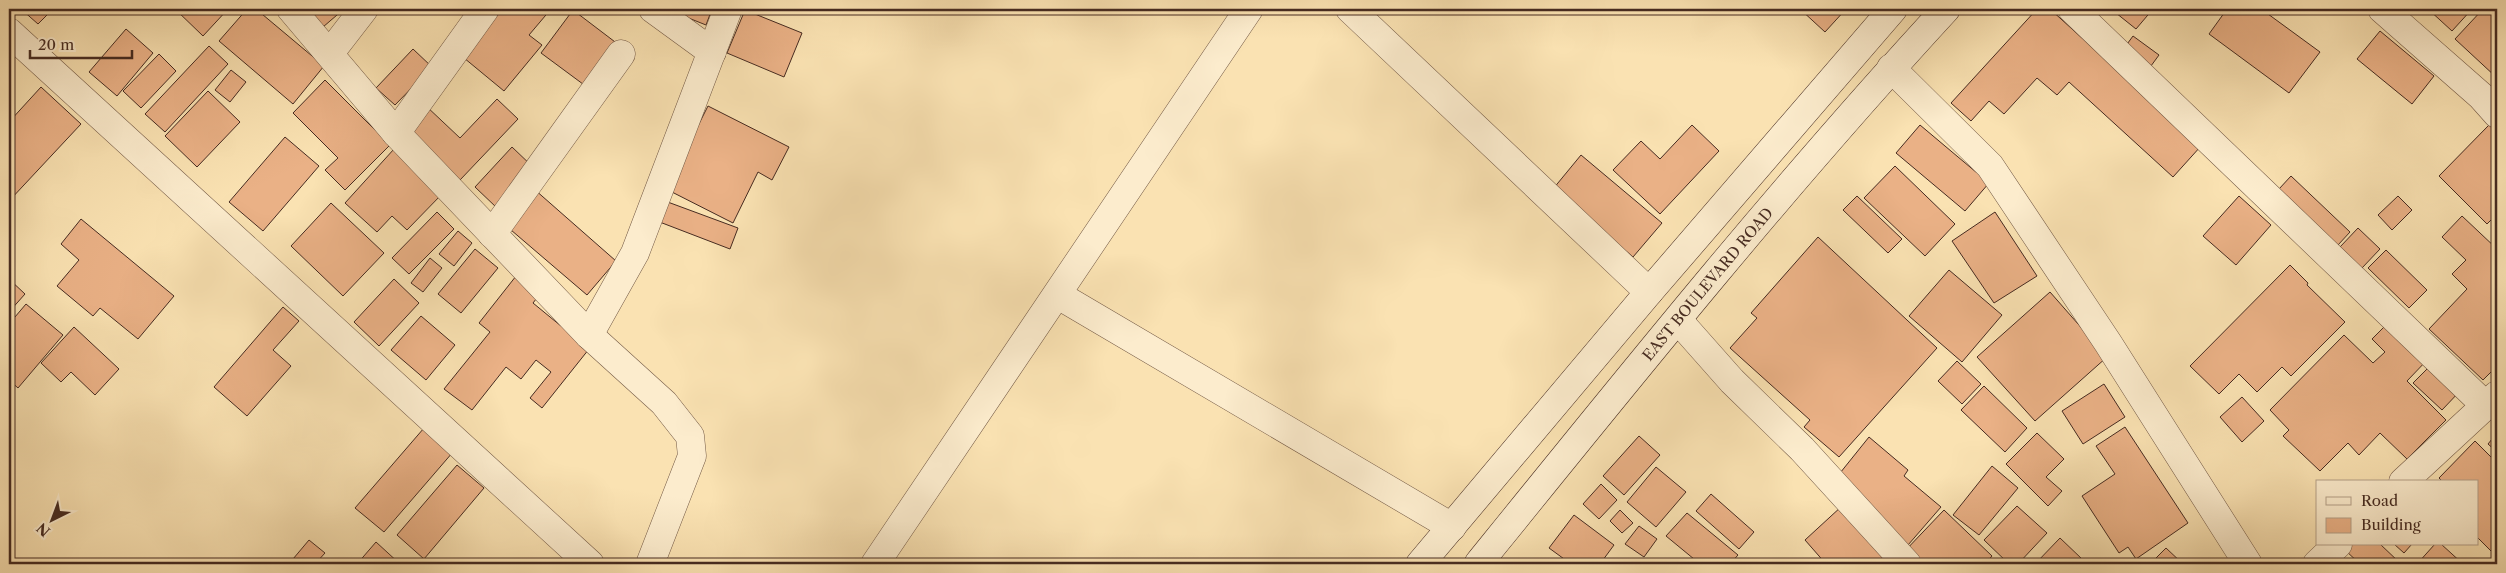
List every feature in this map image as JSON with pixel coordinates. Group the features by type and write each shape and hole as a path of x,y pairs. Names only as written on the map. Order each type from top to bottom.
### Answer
{"street":[{"path":"292,9 396,133 589,335 644,382 679,420 690,436 692,456 650,564"},
{"path":"330,53 364,9"},
{"path":"396,133 485,9"},
{"path":"653,9 712,52"},
{"path":"589,335 635,253 728,9"},
{"path":"875,564 1250,9"},
{"path":"1350,9 1649,292"},
{"path":"1420,564 1649,292 1893,9"},
{"name":"EAST BOULEVARD ROAD","path":"1478,564 1678,320 1891,68 1946,9"},
{"path":"2072,9 2491,400 2405,480"},
{"path":"2382,9 2481,96 2497,114"},
{"path":"9,32 590,564"},
{"path":"492,234 621,54"},
{"path":"1891,68 1990,166 2108,343 2248,564"},
{"path":"1058,295 1452,527"},
{"path":"1678,320 1732,381 1802,449 1908,564"},
{"path":"2318,564 2336,546"}],"building":[{"path":"21,9 53,9 38,24"},
{"path":"175,9 228,9 203,36"},
{"path":"247,9 256,9 324,66 293,104 219,41"},
{"path":"307,9 344,9 323,27"},
{"path":"496,9 551,9 529,35 542,45 504,91 458,53"},
{"path":"666,9 712,9 706,25"},
{"path":"1800,9 1846,9 1825,32"},
{"path":"2037,9 2050,9 2201,146 2173,177 2069,82 2057,95 2037,78 2004,114 1989,101 1971,121 1951,103"},
{"path":"2111,9 2153,9 2136,29"},
{"path":"2227,9 2272,9 2268,14 2320,52 2289,93 2209,34"},
{"path":"2428,9 2472,9 2452,31"},
{"path":"2483,9 2497,9 2496,77 2455,39"},
{"path":"573,10 623,48 591,90 541,53"},
{"path":"745,10 802,33 784,77 727,53"},
{"path":"126,29 153,53 117,96 89,72"},
{"path":"2380,31 2434,76 2412,104 2357,59"},
{"path":"2133,36 2159,55 2148,70 2122,51"},
{"path":"209,46 228,64 165,132 145,114"},
{"path":"413,49 432,67 395,105 376,88"},
{"path":"159,54 176,71 141,108 123,91"},
{"path":"231,70 246,82 230,102 215,90"},
{"path":"325,80 390,145 345,190 325,170 338,158 293,113"},
{"path":"41,87 81,124 9,201 9,122"},
{"path":"208,91 240,122 197,167 165,136"},
{"path":"497,99 518,119 460,180 405,127 425,105 460,138"},
{"path":"708,106 789,147 772,180 758,172 733,223 666,189"},
{"path":"1692,125 1719,151 1660,214 1613,170 1641,141 1660,159"},
{"path":"1920,125 1989,183 1965,211 1896,153"},
{"path":"2489,125 2497,133 2497,214 2487,224 2439,176"},
{"path":"285,137 319,166 263,231 229,202"},
{"path":"512,147 534,168 497,208 475,187"},
{"path":"394,149 442,194 407,230 392,216 377,232 345,203"},
{"path":"1581,155 1662,223 1633,257 1553,189"},
{"path":"1895,166 1955,224 1925,256 1864,198"},
{"path":"2291,176 2350,232 2338,245 2279,189"},
{"path":"534,189 616,261 587,295 504,224"},
{"path":"1857,196 1902,239 1888,253 1843,210"},
{"path":"2239,196 2271,225 2236,265 2203,236"},
{"path":"2398,196 2412,210 2392,230 2378,215"},
{"path":"665,201 738,228 730,249 657,221"},
{"path":"331,203 384,253 343,296 291,246"},
{"path":"437,212 454,229 409,274 392,258"},
{"path":"1995,212 2037,276 1994,303 1952,241"},
{"path":"2462,216 2497,249 2497,366 2483,380 2429,329 2467,289 2452,274 2466,260 2442,237"},
{"path":"81,219 174,296 138,339 100,308 93,316 57,286 79,260 61,244"},
{"path":"2358,228 2380,249 2362,268 2340,247"},
{"path":"458,231 472,243 454,266 439,254"},
{"path":"1818,237 1937,348 1839,457 1804,427 1810,420 1730,348 1757,318 1751,313"},
{"path":"475,249 498,268 461,313 438,294"},
{"path":"2386,250 2427,290 2409,308 2368,268"},
{"path":"430,258 442,268 423,292 411,283"},
{"path":"2290,265 2308,283 2307,285 2345,322 2291,376 2282,367 2257,392 2239,374 2219,394 2190,366"},
{"path":"1949,270 2002,315 1962,362 1909,316"},
{"path":"520,271 543,290 533,303 589,349 542,408 530,398 551,372 536,360 521,379 506,367 472,410 444,389 490,332 479,323"},
{"path":"9,279 25,294 9,312"},
{"path":"394,279 419,303 379,346 354,322"},
{"path":"2050,292 2107,357 2035,421 1977,357"},
{"path":"26,304 63,335 18,388 9,380 9,324"},
{"path":"283,307 299,321 273,350 291,366 247,416 214,387"},
{"path":"421,316 455,345 426,380 391,350"},
{"path":"2391,320 2429,358 2407,381 2446,420 2407,459 2380,433 2359,455 2348,443 2320,471 2283,436 2289,430 2270,410 2344,335 2373,363 2385,352 2372,339"},
{"path":"74,327 119,369 95,395 71,372 61,382 41,363"},
{"path":"1957,361 1981,384 1962,404 1938,381"},
{"path":"2433,363 2461,390 2442,410 2413,383"},
{"path":"2104,384 2125,417 2083,444 2062,411"},
{"path":"1984,386 2027,428 2005,452 1961,410"},
{"path":"2242,397 2264,421 2242,442 2220,417"},
{"path":"2125,427 2188,523 2136,559 2128,547 2119,553 2082,496 2115,474 2096,446"},
{"path":"424,428 453,452 384,532 355,508"},
{"path":"2037,433 2064,459 2046,477 2062,491 2048,506 2006,464"},
{"path":"2497,433 2497,452 2488,444"},
{"path":"1639,436 1660,455 1624,495 1603,476"},
{"path":"1869,437 1908,470 1904,476 1941,507 1908,545 1832,483"},
{"path":"2475,441 2497,463 2497,550 2494,554 2478,538 2478,480 2441,480 2439,478"},
{"path":"457,465 484,488 424,559 397,535"},
{"path":"1992,466 2018,488 1979,535 1953,515"},
{"path":"1656,467 1686,492 1656,527 1627,502"},
{"path":"1601,484 1617,500 1599,519 1583,504"},
{"path":"1711,494 1754,532 1739,549 1696,511"},
{"path":"1842,506 1895,564 1826,564 1805,540"},
{"path":"2017,506 2047,533 2018,564 2009,564 1984,540"},
{"path":"1620,510 1633,523 1622,533 1610,521"},
{"path":"1944,510 1992,556 1985,564 1913,564 1902,554"},
{"path":"1687,513 1738,555 1730,564 1700,564 1666,536"},
{"path":"1574,515 1614,545 1600,564 1571,564 1549,548"},
{"path":"1639,526 1657,539 1644,557 1625,544"},
{"path":"2060,538 2082,559 2076,564 2035,564"},
{"path":"309,540 325,553 315,564 298,564 293,559"},
{"path":"376,542 400,564 357,564"},
{"path":"2348,546 2382,546 2400,563 2360,564 2345,550"},
{"path":"2396,546 2410,546 2404,553"},
{"path":"2433,546 2443,546 2463,564 2417,564"},
{"path":"2166,548 2183,564 2150,564"}]}
